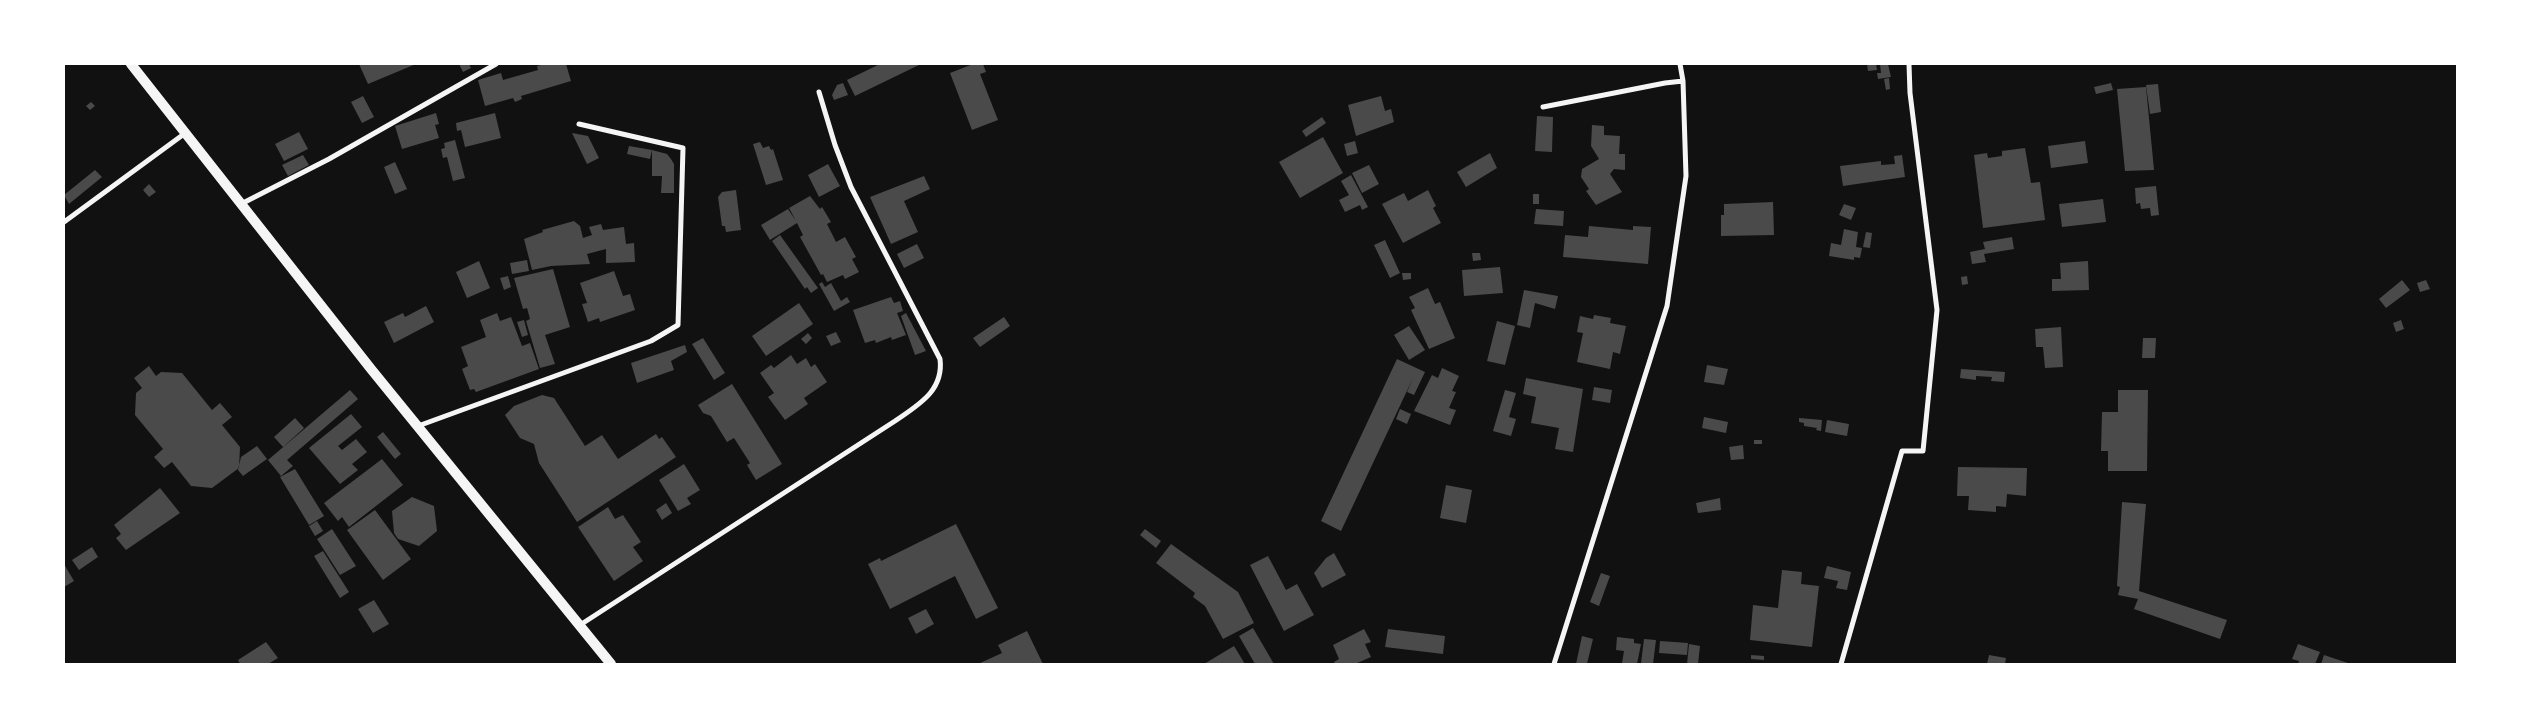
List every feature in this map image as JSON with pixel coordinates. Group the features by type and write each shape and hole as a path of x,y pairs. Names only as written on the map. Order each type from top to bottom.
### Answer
{"main road":[{"path":"131,64 184,134 611,664"}],"street":[{"path":"240,204 329,159 496,64"},
{"path":"1554,664 1666,306 1686,176 1683,82 1680,64"},
{"path":"1840,664 1902,451 1923,451 1937,310 1910,93 1909,64"},
{"path":"1543,107 1665,82 1683,82"},
{"path":"580,625 895,421 927,399 938,384 942,371 940,359 852,187 835,144 820,92"},
{"path":"418,426 651,341 678,325 683,148 579,124"},
{"path":"64,222 184,134"}],"building":[{"path":"359,64 416,64 368,84"},
{"path":"459,64 469,64 471,68 463,72"},
{"path":"566,64 571,81 521,96 522,99 515,102 513,98 485,106 478,80 501,73 503,80 538,70 537,66"},
{"path":"880,64 921,64 855,96 847,80"},
{"path":"973,64 983,64 986,72 980,74 998,120 972,130 950,73"},
{"path":"1867,64 1876,64 1877,70 1868,71"},
{"path":"1880,64 1888,64 1891,77 1878,79 1877,73 1881,73"},
{"path":"1889,78 1890,89 1886,90 1884,79"},
{"path":"843,83 848,95 834,100 832,95 837,85"},
{"path":"2111,83 2113,90 2096,94 2094,87"},
{"path":"2158,84 2161,112 2150,114 2146,85"},
{"path":"2146,87 2154,170 2125,171 2117,89"},
{"path":"363,96 374,117 362,123 351,102"},
{"path":"1381,96 1385,111 1391,109 1394,122 1356,136 1348,105"},
{"path":"91,102 95,106 90,110 86,106"},
{"path":"436,113 439,124 435,125 439,138 402,149 395,126"},
{"path":"495,113 501,138 465,147 461,130 457,131 456,123"},
{"path":"1537,116 1553,117 1552,152 1535,151"},
{"path":"1322,117 1326,123 1306,137 1302,131"},
{"path":"1592,125 1604,126 1604,135 1620,136 1619,154 1625,154 1625,170 1614,169 1610,174 1622,192 1596,205 1586,191 1589,189 1581,177 1582,169 1599,159 1591,146"},
{"path":"299,132 308,149 284,161 275,144"},
{"path":"572,133 588,136 599,158 587,164"},
{"path":"1323,137 1343,173 1300,198 1279,162"},
{"path":"455,140 465,178 453,181 447,157 443,158 441,149 445,148 444,143"},
{"path":"1355,141 1358,153 1347,156 1344,144"},
{"path":"2085,141 2088,163 2051,168 2048,146"},
{"path":"760,142 763,148 769,146 771,150 773,149 783,180 766,185 753,144"},
{"path":"629,146 652,150 650,159 627,154"},
{"path":"2025,148 2031,183 2040,182 2045,220 1983,228 1974,155 1987,153 1988,158 2002,156 2002,151"},
{"path":"652,150 667,154 674,164 674,193 661,193 662,176 652,176"},
{"path":"1490,153 1497,168 1466,187 1457,172"},
{"path":"303,155 309,165 288,176 282,165"},
{"path":"1902,155 1905,177 1843,186 1840,166 1881,161 1881,165 1895,164 1894,156"},
{"path":"395,162 407,189 395,194 384,167"},
{"path":"828,164 840,186 819,197 808,175"},
{"path":"1369,165 1379,184 1362,193 1352,173"},
{"path":"95,170 102,177 69,204 64,195"},
{"path":"1351,175 1368,207 1362,210 1360,205 1345,212 1339,200 1349,195 1341,181"},
{"path":"924,176 930,189 904,201 918,232 891,244 870,197"},
{"path":"149,184 156,192 149,197 143,190"},
{"path":"2156,186 2159,215 2151,216 2150,208 2141,209 2140,203 2136,204 2135,188"},
{"path":"736,190 741,230 726,232 725,226 722,226 718,197 722,192"},
{"path":"1428,190 1436,206 1433,208 1441,223 1403,243 1382,204 1404,193 1408,201"},
{"path":"1533,194 1539,194 1539,204 1533,204"},
{"path":"810,196 820,209 822,207 831,222 827,224 836,242 845,237 856,257 852,259 859,272 845,279 843,275 827,282 823,274 821,275 800,237 803,235 797,223 770,240 761,225 788,209 796,221 789,208"},
{"path":"2103,199 2106,222 2062,227 2059,204"},
{"path":"1773,202 1774,235 1721,236 1721,215 1724,215 1724,204"},
{"path":"1844,204 1856,208 1851,220 1839,215"},
{"path":"1536,209 1564,211 1563,226 1534,224"},
{"path":"574,221 580,226 583,238 592,235 589,227 601,224 603,230 624,227 626,244 634,243 635,262 606,263 606,249 587,254 590,264 551,266 532,270 524,239 543,232 542,230"},
{"path":"1589,226 1633,230 1633,226 1651,227 1648,264 1563,257 1565,235 1588,237"},
{"path":"1844,229 1858,232 1856,247 1862,248 1860,258 1854,257 1854,260 1829,256 1831,243 1841,245"},
{"path":"1866,232 1872,233 1870,248 1863,247"},
{"path":"780,235 818,288 811,293 807,287 805,289 772,241"},
{"path":"2012,237 2014,249 1984,254 1986,262 1972,264 1970,252 1985,249 1983,242"},
{"path":"1385,240 1400,273 1390,278 1374,245"},
{"path":"917,244 924,258 904,268 897,254"},
{"path":"1472,253 1480,253 1481,260 1473,261"},
{"path":"527,260 529,271 512,274 510,263"},
{"path":"479,261 490,288 467,298 456,272"},
{"path":"2088,261 2089,290 2052,291 2052,279 2061,279 2060,263"},
{"path":"1500,267 1503,293 1464,296 1462,270"},
{"path":"553,269 570,327 545,335 555,364 540,368 526,321 530,319 527,308 523,309 514,278"},
{"path":"614,271 623,296 630,294 635,310 600,322 599,318 588,322 582,304 587,303 580,283"},
{"path":"1402,273 1411,273 1411,279 1403,280"},
{"path":"508,276 511,287 504,290 500,278"},
{"path":"1967,276 1968,284 1962,285 1961,277"},
{"path":"2402,280 2410,290 2386,308 2379,299"},
{"path":"2426,280 2430,289 2420,292 2417,283"},
{"path":"822,282 825,287 831,283 841,301 847,297 850,302 834,311 819,284"},
{"path":"1428,288 1435,304 1440,302 1455,338 1429,349 1411,310 1415,308 1409,297"},
{"path":"1524,290 1558,296 1555,309 1535,303 1530,328 1517,325"},
{"path":"891,297 894,303 900,301 903,311 897,313 906,335 892,340 891,337 876,343 875,340 865,343 853,310"},
{"path":"799,303 813,324 766,356 752,336"},
{"path":"426,306 434,322 394,343 384,322 403,313 405,317"},
{"path":"497,313 500,321 511,317 522,346 530,343 539,369 476,392 474,389 470,390 462,369 468,366 461,347 486,337 480,320"},
{"path":"906,313 926,351 915,355 901,316"},
{"path":"1594,315 1611,318 1610,323 1626,326 1620,354 1613,352 1610,369 1577,362 1583,333 1577,332 1580,316 1593,319"},
{"path":"1004,317 1010,326 980,347 973,338"},
{"path":"524,320 528,335 522,337 517,322"},
{"path":"2401,320 2404,329 2396,332 2393,323"},
{"path":"1497,321 1515,326 1505,365 1487,361"},
{"path":"1409,326 1425,350 1409,360 1394,335"},
{"path":"2061,327 2063,367 2045,368 2043,347 2036,347 2035,329"},
{"path":"836,332 841,342 831,346 826,336"},
{"path":"808,333 812,338 806,344 801,339"},
{"path":"703,338 725,373 714,380 692,344"},
{"path":"2143,338 2156,338 2155,358 2142,358"},
{"path":"685,345 687,352 671,361 674,370 637,383 631,363"},
{"path":"791,355 797,364 806,358 811,367 815,364 827,382 804,398 808,404 785,420 768,397 774,393 760,373 771,365 774,368"},
{"path":"1397,359 1425,372 1414,395 1407,392 1413,378 1341,531 1321,521"},
{"path":"1707,365 1728,369 1724,385 1704,382"},
{"path":"149,366 156,376 161,372 182,373 212,410 220,403 232,417 222,425 240,447 239,468 212,488 191,486 172,462 164,468 154,457 163,449 135,415 136,393 142,388 134,378"},
{"path":"1442,368 1459,376 1452,391 1456,392 1449,408 1456,410 1450,425 1414,411 1432,375 1438,378"},
{"path":"1961,369 2005,372 2004,382 1991,381 1992,377 1976,376 1976,380 1960,378"},
{"path":"1526,378 1583,389 1573,452 1555,449 1559,428 1531,423 1536,397 1523,394"},
{"path":"732,384 782,464 756,480 747,465 750,463 734,438 727,442 711,416 703,413 698,405"},
{"path":"1594,387 1612,390 1610,403 1592,400"},
{"path":"350,390 358,399 287,460 293,466 281,476 268,460"},
{"path":"1505,390 1516,393 1509,417 1516,419 1511,436 1493,431"},
{"path":"2118,390 2148,390 2147,471 2108,471 2108,451 2101,451 2102,412 2118,412"},
{"path":"542,395 554,398 585,446 602,435 618,459 656,434 659,439 662,437 676,457 577,522 539,463 534,444 520,438 505,415 514,406"},
{"path":"1400,409 1411,414 1407,424 1396,419"},
{"path":"351,414 362,427 338,446 342,450 356,439 367,452 352,464 358,470 340,484 309,448"},
{"path":"1704,417 1728,422 1726,433 1702,428"},
{"path":"295,418 304,428 283,447 274,437"},
{"path":"1799,418 1822,420 1821,431 1816,430 1817,428 1804,426 1804,423 1799,422"},
{"path":"1827,420 1849,424 1847,436 1825,432"},
{"path":"383,432 401,454 395,459 377,437"},
{"path":"1754,440 1762,440 1762,444 1754,444"},
{"path":"1743,445 1744,459 1731,460 1729,447"},
{"path":"257,446 267,459 243,476 238,470 241,457"},
{"path":"382,459 403,485 349,527 342,517 338,521 324,503"},
{"path":"684,464 700,490 687,498 691,504 678,511 659,480"},
{"path":"1958,467 2027,468 2026,496 2007,494 2006,507 1996,506 1996,512 1968,510 1969,496 1957,496"},
{"path":"295,469 324,516 309,525 280,477"},
{"path":"1446,485 1472,490 1466,523 1440,518"},
{"path":"160,488 180,513 126,550 116,538 121,534 114,525"},
{"path":"412,497 434,506 437,531 419,546 398,539 394,533 392,511"},
{"path":"1720,498 1721,510 1698,513 1696,503"},
{"path":"2122,502 2146,504 2139,591 2227,620 2220,639 2134,609 2138,599 2118,595 2120,587 2117,586"},
{"path":"666,503 672,513 662,520 656,510"},
{"path":"608,507 615,519 623,515 641,542 633,547 643,561 614,581 578,527"},
{"path":"375,510 411,559 383,580 347,530"},
{"path":"317,521 323,531 315,536 309,526"},
{"path":"956,524 998,608 976,619 955,576 890,609 868,564 880,558 881,561"},
{"path":"332,529 356,566 340,575 317,539"},
{"path":"1145,529 1161,541 1156,548 1140,535"},
{"path":"1171,544 1238,592 1254,623 1223,639 1205,606 1193,597 1195,593 1156,563"},
{"path":"92,547 98,557 79,570 72,560"},
{"path":"323,551 349,592 340,598 314,556"},
{"path":"1334,553 1346,575 1322,588 1314,573 1326,558"},
{"path":"1268,556 1286,590 1297,584 1314,615 1284,631 1250,565"},
{"path":"64,564 74,581 64,587"},
{"path":"1827,566 1851,572 1847,590 1836,588 1838,581 1824,578"},
{"path":"1782,570 1802,572 1801,584 1819,586 1812,647 1750,640 1753,605 1778,608"},
{"path":"1601,573 1610,576 1599,606 1590,602"},
{"path":"374,600 389,624 373,633 358,609"},
{"path":"926,609 934,624 916,634 908,618"},
{"path":"1253,628 1274,664 1255,664 1239,636"},
{"path":"1364,629 1371,642 1365,644 1371,657 1355,664 1335,664 1334,662 1339,659 1333,645"},
{"path":"1388,629 1445,636 1443,654 1385,647"},
{"path":"1027,631 1043,664 978,664 1002,653 998,645"},
{"path":"1582,636 1593,639 1587,664 1576,664"},
{"path":"1617,637 1634,639 1634,643 1641,644 1637,664 1622,663 1624,651 1616,650"},
{"path":"1644,639 1656,640 1653,664 1641,663"},
{"path":"1660,641 1688,643 1687,655 1659,653"},
{"path":"266,642 278,658 268,664 240,664 238,660"},
{"path":"1689,644 1700,646 1698,664 1687,664"},
{"path":"2298,644 2320,652 2315,664 2298,664 2299,661 2292,659"},
{"path":"1234,646 1245,664 1204,664"},
{"path":"1751,655 1764,656 1764,660 1751,659"},
{"path":"1989,655 2006,658 2005,664 1987,664"},
{"path":"2324,655 2351,664 2321,664"}]}
